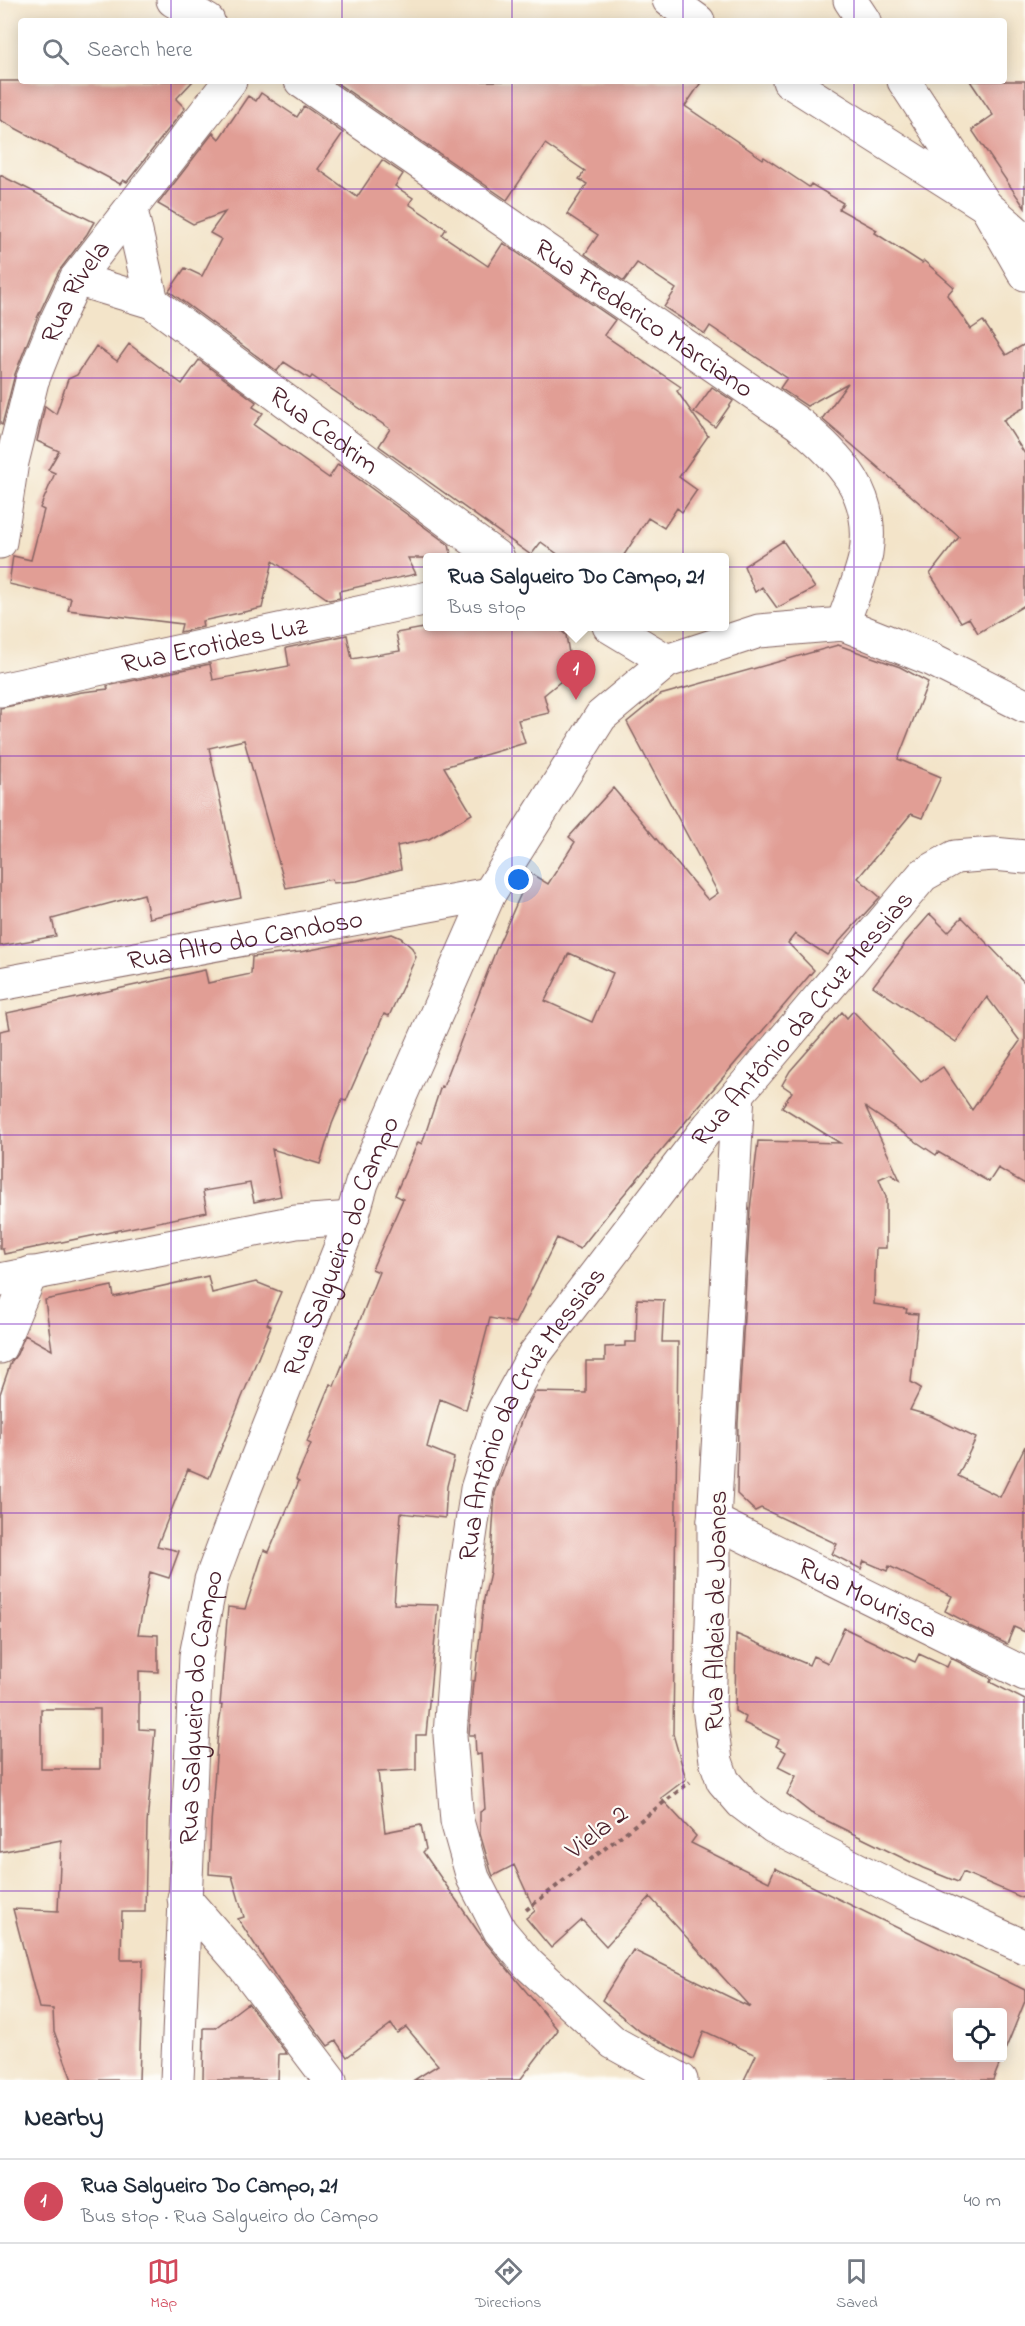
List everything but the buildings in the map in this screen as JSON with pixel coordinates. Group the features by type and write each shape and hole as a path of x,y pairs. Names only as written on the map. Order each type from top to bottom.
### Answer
{"street":[{"path":"173,0 203,18"},
{"path":"669,0 694,18"},
{"path":"850,0 862,18"},
{"name":"Rua Rivela","path":"0,542 12,462 32,381 76,279 229,84"},
{"name":"Rua Frederico Marciano","path":"305,84 799,424 832,452 859,490 867,520 866,553 843,624"},
{"path":"794,84 986,206 1025,240"},
{"path":"906,84 986,206 1025,274"},
{"path":"130,210 152,302"},
{"name":"Rua Cedrim","path":"76,279 152,302 491,553"},
{"name":"Rua Erotides Luz","path":"0,690 423,599"},
{"path":"843,624 933,660 1025,706"},
{"name":"Rua Salgueiro do Campo","path":"177,2080 195,1656 211,1580 352,1218 362,1183 489,894 601,716 667,661 759,631 843,624"},
{"path":"616,631 667,661"},
{"name":"Rua Antônio da Cruz Messias","path":"681,2080 614,2043 528,1964 500,1931 473,1878 457,1821 450,1735 459,1611 477,1489 499,1419 534,1354 709,1126 922,874 955,857 994,854 1025,857"},
{"name":"Rua Alto do Candoso","path":"0,984 489,894"},
{"name":"Rua Aldeia de Joanes","path":"738,1093 714,1521 709,1707 716,1761 723,1781 742,1803 774,1827 902,1892 1025,1947"},
{"path":"0,1347 15,1276 296,1222 352,1218"},
{"name":"Rua Mourisca","path":"714,1521 1025,1674"},
{"path":"184,1898 245,1968 330,2080"}],"path":[{"name":"Viela 2","path":"500,1931 716,1761"}],"place":[{"name":"Rua Salgueiro Do Campo, 21","path":"576,700"}]}
